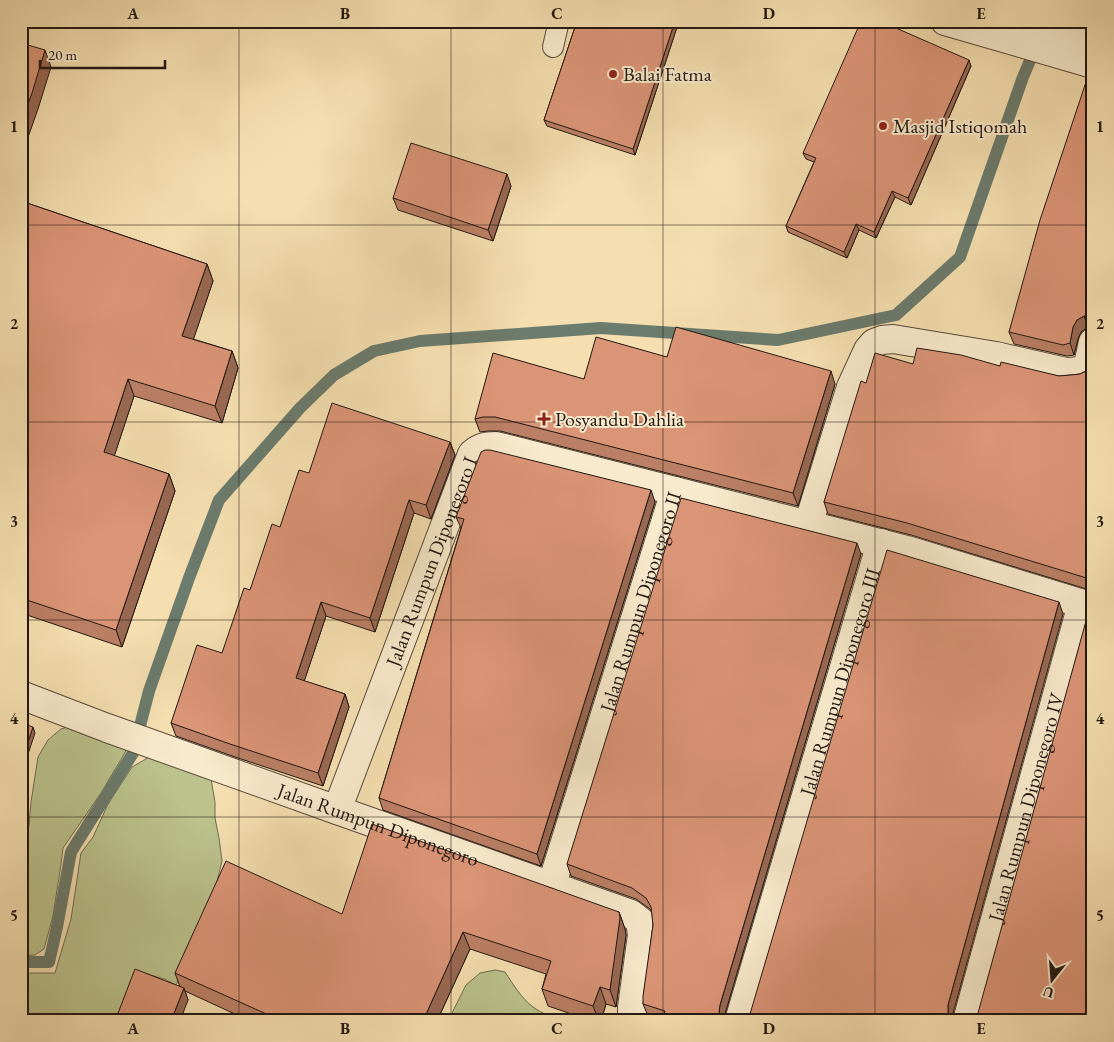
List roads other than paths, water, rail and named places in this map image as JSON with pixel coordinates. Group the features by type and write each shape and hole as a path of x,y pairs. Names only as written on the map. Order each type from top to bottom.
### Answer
{"street":[{"path":"945,21 973,25 1015,42 1084,49"},
{"path":"1035,21 1084,49"},
{"path":"808,525 851,387 868,350 874,343 892,339 996,356 1066,372 1076,372 1084,369 1087,365 1093,342"},
{"name":"Jalan Rumpun Diponegoro I","path":"337,810 472,454 477,449 484,446 496,446 675,491"},
{"name":"Jalan Rumpun Diponegoro II","path":"551,886 675,491 881,544"},
{"name":"Jalan Rumpun Diponegoro III","path":"739,1021 881,544 907,550 1087,606"},
{"name":"Jalan Rumpun Diponegoro IV","path":"967,1021 1087,606"},
{"name":"Jalan Rumpun Diponegoro","path":"21,695 107,728 631,914 640,921 642,935 632,1006 632,1021"}],"lane":[{"path":"553,47 560,21"}],"waterway":[{"path":"21,962 49,962 71,852 133,753 149,691 219,500 300,408 334,375 374,351 420,341 601,328 778,340 896,315 960,257 1023,77 1037,44"}],"place":[{"name":"Balai Fatma","path":"613,74"},
{"name":"Masjid Istiqomah","path":"883,126"},
{"name":"Posyandu Dahlia","path":"544,419"}]}
